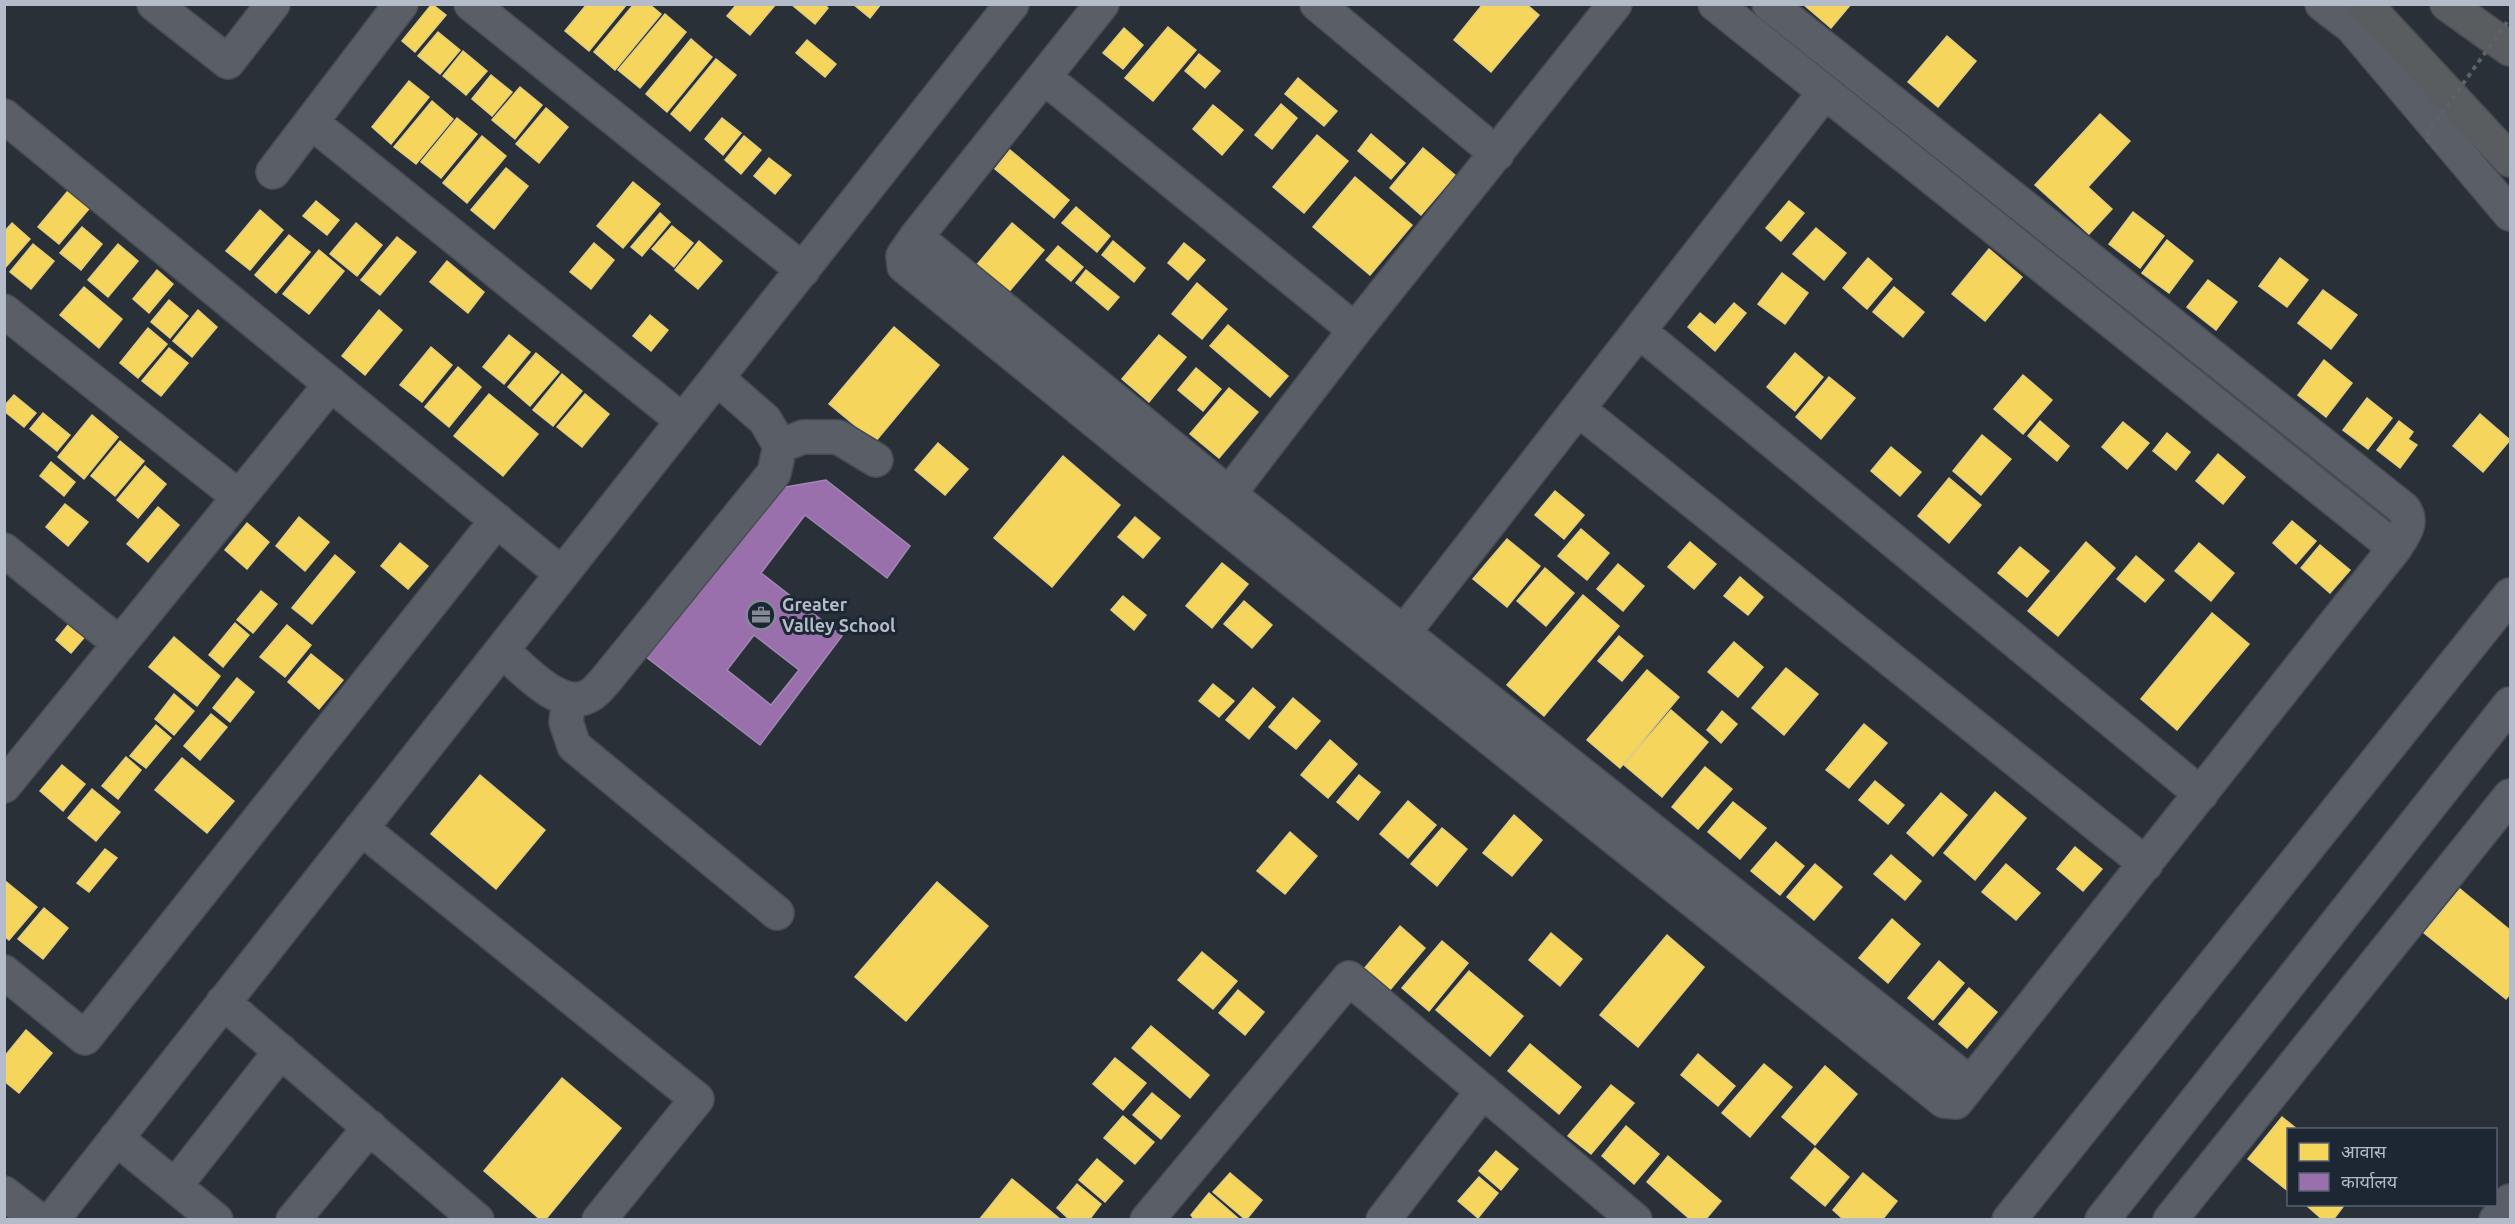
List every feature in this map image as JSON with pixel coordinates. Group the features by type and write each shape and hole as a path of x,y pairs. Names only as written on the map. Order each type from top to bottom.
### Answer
{"highway":[{"path":"2365,4 2511,160"},
{"path":"2447,4 2511,49"}],"street":[{"path":"154,4 228,62 273,4"},
{"path":"273,172 401,4"},
{"path":"471,4 802,270"},
{"path":"52,1220 1012,4"},
{"path":"1102,4 916,237 1220,505 1746,924 1944,1101 1956,1102 2395,548 2408,526 2408,515 2404,509 1768,4"},
{"path":"1317,4 1497,154"},
{"path":"1220,505 1355,330 1615,4"},
{"path":"1715,4 2395,548"},
{"path":"2322,4 2352,27 2511,214"},
{"path":"1044,77 1355,330"},
{"path":"1395,644 1825,92"},
{"path":"311,122 683,421"},
{"path":"10,131 331,384 562,574"},
{"path":"4,311 239,497"},
{"path":"1639,331 2201,794"},
{"path":"502,650 552,693 569,700 590,696 605,681 774,473 780,446 765,420 717,378"},
{"path":"7,779 331,384"},
{"path":"1578,409 2146,864"},
{"path":"780,446 803,437 838,437 876,460"},
{"path":"4,972 86,1038 497,520"},
{"path":"4,550 120,644"},
{"path":"2009,1220 2511,595"},
{"path":"569,700 566,722 574,746 777,913"},
{"path":"2102,1220 2511,704"},
{"path":"2170,1220 2511,796"},
{"path":"361,828 697,1099 599,1220"},
{"path":"1147,1220 1349,978 1635,1220"},
{"path":"223,1002 477,1220"},
{"path":"175,1186 281,1051"},
{"path":"1383,1220 1483,1091"},
{"path":"293,1220 370,1127"},
{"path":"116,1138 216,1220"},
{"path":"4,1192 39,1220"},
{"path":"2496,1220 2511,1201"}],"path":[{"path":"2436,149 2425,137 2511,18"}],"building: आवास":[{"path":"432,4 446,15 415,52 402,41"},
{"path":"587,4 627,4 589,51 565,31"},
{"path":"634,4 649,4 661,14 615,70 594,52"},
{"path":"737,4 776,4 750,35 727,16"},
{"path":"791,4 824,4 828,8 815,24"},
{"path":"853,4 881,4 870,18"},
{"path":"1483,4 1526,4 1539,15 1491,72 1454,40"},
{"path":"1803,4 1851,4 1831,28"},
{"path":"665,14 686,32 640,88 618,70"},
{"path":"1168,27 1196,50 1153,101 1125,78"},
{"path":"1124,28 1143,45 1123,69 1103,53"},
{"path":"438,32 460,50 440,74 418,56"},
{"path":"1947,36 1976,61 1938,107 1908,82"},
{"path":"691,39 712,57 667,112 646,94"},
{"path":"807,40 836,64 825,77 796,53"},
{"path":"463,51 487,71 466,95 443,76"},
{"path":"1199,54 1220,71 1205,88 1185,71"},
{"path":"716,59 736,75 690,131 671,114"},
{"path":"491,75 512,92 492,116 472,99"},
{"path":"1298,78 1337,111 1324,126 1285,94"},
{"path":"409,81 429,97 391,144 372,127"},
{"path":"520,87 542,105 515,139 492,120"},
{"path":"432,101 453,119 416,164 394,147"},
{"path":"1281,104 1297,118 1272,149 1255,135"},
{"path":"1213,105 1243,130 1222,155 1193,129"},
{"path":"546,108 568,127 539,163 516,144"},
{"path":"2100,114 2130,141 2088,187 2112,209 2089,234 2035,185"},
{"path":"457,118 477,134 441,178 421,162"},
{"path":"722,118 741,133 723,155 705,139"},
{"path":"1371,134 1405,163 1391,179 1358,151"},
{"path":"1317,135 1348,161 1304,213 1273,187"},
{"path":"482,136 506,156 467,203 443,183"},
{"path":"744,136 761,150 741,174 725,160"},
{"path":"1423,148 1455,175 1421,215 1390,188"},
{"path":"1010,150 1069,200 1054,218 995,169"},
{"path":"769,158 791,175 775,194 754,176"},
{"path":"506,168 528,186 494,229 471,210"},
{"path":"1355,177 1412,225 1370,275 1313,227"},
{"path":"633,182 660,204 623,248 597,226"},
{"path":"72,186 93,204 59,244 38,227"},
{"path":"316,201 339,220 327,235 303,216"},
{"path":"1789,201 1804,213 1781,241 1766,228"},
{"path":"1076,207 1110,236 1097,252 1062,223"},
{"path":"260,210 283,230 250,270 226,251"},
{"path":"2133,212 2164,236 2140,268 2109,244"},
{"path":"660,213 670,222 642,256 631,247"},
{"path":"12,223 30,239 4,269 4,232"},
{"path":"356,223 382,245 357,276 330,254"},
{"path":"1012,223 1044,250 1007,294 975,267"},
{"path":"672,226 693,243 674,267 652,249"},
{"path":"82,227 102,244 81,270 60,253"},
{"path":"1816,228 1846,253 1824,280 1793,254"},
{"path":"289,235 310,252 276,293 255,275"},
{"path":"397,237 416,252 380,295 361,280"},
{"path":"2167,240 2193,261 2169,293 2142,273"},
{"path":"699,241 722,261 698,289 675,270"},
{"path":"1113,241 1145,268 1134,282 1102,255"},
{"path":"594,243 614,260 591,289 570,272"},
{"path":"1184,243 1205,260 1188,280 1168,263"},
{"path":"33,244 54,261 31,289 10,272"},
{"path":"118,244 138,261 108,297 88,280"},
{"path":"1058,246 1083,267 1071,281 1046,260"},
{"path":"1989,249 2022,277 1985,321 1952,294"},
{"path":"319,250 344,271 309,314 283,294"},
{"path":"1868,258 1892,279 1867,309 1843,288"},
{"path":"2280,258 2308,280 2287,307 2259,286"},
{"path":"447,261 484,292 468,313 430,282"},
{"path":"157,270 173,284 149,313 133,299"},
{"path":"1086,270 1119,297 1108,310 1076,283"},
{"path":"1782,273 1808,293 1785,324 1758,304"},
{"path":"2208,280 2237,302 2216,330 2187,307"},
{"path":"1197,283 1227,309 1202,339 1172,314"},
{"path":"84,287 122,319 99,348 60,315"},
{"path":"1894,287 1924,312 1903,337 1873,312"},
{"path":"2323,290 2357,315 2331,349 2298,323"},
{"path":"169,300 188,316 170,338 151,322"},
{"path":"1734,303 1746,313 1715,351 1688,327 1700,313 1715,325"},
{"path":"198,310 217,327 192,357 173,341"},
{"path":"379,310 402,330 365,375 342,356"},
{"path":"650,315 668,330 651,351 633,336"},
{"path":"1228,325 1288,376 1270,397 1210,346"},
{"path":"894,327 939,365 875,442 829,404"},
{"path":"148,328 167,344 138,378 120,363"},
{"path":"509,335 530,352 504,384 483,367"},
{"path":"1159,335 1186,357 1149,402 1122,379"},
{"path":"431,347 452,365 422,402 400,385"},
{"path":"169,348 188,363 161,396 142,381"},
{"path":"536,353 559,372 530,406 508,387"},
{"path":"1795,353 1823,377 1795,411 1767,387"},
{"path":"2324,360 2352,383 2326,417 2298,395"},
{"path":"458,367 481,387 449,427 425,407"},
{"path":"1196,368 1221,389 1203,411 1178,390"},
{"path":"562,374 582,391 553,426 533,410"},
{"path":"2023,375 2052,400 2023,434 1994,409"},
{"path":"1829,377 1855,398 1821,439 1796,417"},
{"path":"1229,388 1258,412 1219,458 1190,434"},
{"path":"489,394 538,434 503,476 454,436"},
{"path":"585,394 609,414 582,447 557,427"},
{"path":"14,395 36,413 24,427 4,411 4,406"},
{"path":"2367,398 2392,418 2368,449 2343,430"},
{"path":"43,413 70,435 57,451 30,429"},
{"path":"2480,414 2510,440 2483,472 2453,446"},
{"path":"92,415 118,437 84,479 58,457"},
{"path":"2040,421 2069,446 2057,461 2028,436"},
{"path":"2399,421 2413,432 2408,439 2417,445 2400,468 2377,450"},
{"path":"2123,422 2149,443 2127,469 2102,447"},
{"path":"2167,433 2190,452 2176,470 2153,451"},
{"path":"1982,435 2011,459 1981,495 1953,471"},
{"path":"120,441 144,461 115,496 91,476"},
{"path":"938,443 968,469 945,495 915,470"},
{"path":"1891,447 1921,472 1900,496 1871,471"},
{"path":"2218,454 2245,477 2223,504 2196,481"},
{"path":"1063,456 1120,505 1052,587 994,538"},
{"path":"51,462 75,482 64,496 40,476"},
{"path":"145,466 166,484 138,518 117,500"},
{"path":"1949,478 1981,505 1949,543 1918,516"},
{"path":"1555,491 1584,515 1564,539 1535,515"},
{"path":"65,504 88,522 68,546 46,527"},
{"path":"158,507 179,525 148,562 127,544"},
{"path":"299,517 329,542 305,571 276,546"},
{"path":"1135,517 1160,538 1143,558 1118,537"},
{"path":"2292,521 2316,541 2296,564 2273,543"},
{"path":"247,523 269,542 247,569 225,550"},
{"path":"1581,529 1609,553 1587,580 1558,556"},
{"path":"1507,539 1540,566 1507,607 1473,579"},
{"path":"1690,542 1716,564 1694,589 1668,567"},
{"path":"2086,542 2115,568 2058,636 2028,611"},
{"path":"400,543 428,566 408,589 381,566"},
{"path":"2199,543 2234,573 2211,601 2175,571"},
{"path":"2320,545 2350,570 2330,593 2301,568"},
{"path":"2020,547 2049,571 2027,597 1998,573"},
{"path":"335,555 355,572 312,624 292,608"},
{"path":"2136,556 2164,580 2145,602 2117,579"},
{"path":"1222,563 1248,584 1212,628 1186,606"},
{"path":"1618,564 1644,586 1623,611 1597,589"},
{"path":"1545,568 1574,593 1546,626 1517,601"},
{"path":"1740,577 1763,597 1748,615 1724,596"},
{"path":"261,591 277,604 253,633 237,620"},
{"path":"1583,595 1619,626 1544,716 1507,685"},
{"path":"1123,596 1146,615 1134,630 1111,610"},
{"path":"1244,601 1272,625 1252,648 1224,624"},
{"path":"2212,613 2249,644 2177,730 2141,699"},
{"path":"77,614 93,627 71,653 56,640"},
{"path":"235,623 249,635 223,667 209,655"},
{"path":"287,625 311,645 285,677 260,657"},
{"path":"1619,636 1643,656 1622,681 1598,661"},
{"path":"174,637 220,676 197,706 149,667"},
{"path":"1734,642 1763,667 1738,697 1708,672"},
{"path":"311,654 343,680 319,709 288,682"},
{"path":"1786,668 1818,694 1784,735 1752,708"},
{"path":"1647,670 1679,697 1620,768 1587,740"},
{"path":"237,678 254,692 230,722 213,708"},
{"path":"1213,684 1234,701 1219,717 1199,701"},
{"path":"1253,688 1275,707 1249,739 1226,720"},
{"path":"174,694 194,711 174,735 155,719"},
{"path":"1293,698 1320,721 1296,749 1269,727"},
{"path":"1671,710 1708,742 1662,797 1624,765"},
{"path":"1722,711 1737,724 1721,743 1707,730"},
{"path":"211,714 227,727 200,760 184,746"},
{"path":"1864,724 1887,743 1849,788 1826,770"},
{"path":"156,725 171,738 146,768 130,756"},
{"path":"1330,740 1357,764 1328,798 1301,775"},
{"path":"126,757 141,770 118,799 102,786"},
{"path":"182,758 234,801 207,833 155,790"},
{"path":"62,765 85,784 63,811 40,791"},
{"path":"1705,767 1732,789 1698,829 1672,807"},
{"path":"480,775 545,830 496,889 431,834"},
{"path":"1359,775 1380,792 1358,820 1337,802"},
{"path":"1875,781 1904,805 1888,824 1859,800"},
{"path":"92,789 120,812 96,841 68,818"},
{"path":"1995,792 2026,818 1975,880 1944,853"},
{"path":"1941,793 1967,815 1933,856 1907,833"},
{"path":"1408,801 1436,825 1408,858 1380,834"},
{"path":"1733,802 1766,828 1740,859 1708,832"},
{"path":"1514,815 1542,840 1512,876 1483,853"},
{"path":"1442,828 1467,849 1437,886 1411,864"},
{"path":"1290,832 1317,856 1285,894 1257,871"},
{"path":"1776,842 1804,866 1780,895 1751,871"},
{"path":"2075,847 2102,869 2083,891 2057,869"},
{"path":"105,849 117,858 89,892 77,883"},
{"path":"1891,855 1921,881 1905,900 1874,874"},
{"path":"1815,864 1842,887 1814,920 1787,897"},
{"path":"2006,864 2040,893 2016,920 1982,892"},
{"path":"4,880 37,907 9,940 4,936"},
{"path":"937,882 988,926 906,1021 855,977"},
{"path":"2460,889 2510,930 2510,994 2506,999 2424,933"},
{"path":"44,908 68,928 43,959 18,939"},
{"path":"1892,919 1920,944 1888,983 1859,958"},
{"path":"1400,926 1425,948 1389,991 1364,969"},
{"path":"1551,933 1582,959 1560,986 1529,960"},
{"path":"1667,935 1704,967 1638,1047 1600,1015"},
{"path":"1442,941 1468,963 1429,1011 1402,988"},
{"path":"1202,952 1237,981 1213,1009 1178,980"},
{"path":"1939,961 1964,983 1933,1020 1908,998"},
{"path":"1469,971 1523,1016 1490,1056 1436,1010"},
{"path":"1969,988 1997,1012 1967,1048 1939,1024"},
{"path":"1238,990 1264,1012 1245,1035 1219,1013"},
{"path":"1151,1026 1209,1075 1190,1098 1132,1048"},
{"path":"26,1030 52,1053 19,1093 4,1081 4,1057"},
{"path":"1530,1044 1581,1087 1559,1114 1508,1071"},
{"path":"1698,1054 1735,1086 1718,1106 1681,1075"},
{"path":"1115,1058 1146,1083 1123,1110 1093,1084"},
{"path":"1764,1064 1792,1087 1750,1137 1722,1113"},
{"path":"1825,1066 1857,1094 1815,1145 1782,1117"},
{"path":"562,1078 621,1128 545,1220 541,1220 484,1171"},
{"path":"1611,1085 1634,1103 1591,1154 1568,1136"},
{"path":"1152,1093 1180,1116 1161,1139 1133,1115"},
{"path":"1123,1116 1154,1142 1135,1164 1104,1138"},
{"path":"2282,1117 2296,1128 2287,1128 2287,1190 2248,1159"},
{"path":"1626,1126 1659,1154 1634,1184 1602,1156"},
{"path":"1815,1148 1849,1177 1825,1206 1791,1178"},
{"path":"1496,1151 1518,1169 1501,1190 1479,1171"},
{"path":"1668,1156 1721,1201 1705,1220 1691,1220 1647,1182"},
{"path":"1097,1159 1123,1181 1105,1202 1079,1180"},
{"path":"1230,1173 1262,1200 1246,1220 1213,1192"},
{"path":"1863,1173 1897,1201 1882,1220 1844,1220 1833,1210"},
{"path":"1479,1177 1498,1193 1478,1218 1458,1201"},
{"path":"1012,1179 1061,1220 979,1220"},
{"path":"1077,1184 1101,1204 1089,1220 1070,1220 1057,1208"},
{"path":"1209,1193 1240,1220 1195,1220 1191,1215"},
{"path":"2307,1206 2344,1206 2333,1220 2323,1220"}],"building: कार्यालय":[{"path":"826,480 910,546 887,578 805,515 761,573 842,636 760,745 645,656 774,489","holes":["754,635 799,670 771,705 727,670"]}],"place":[{"name":"Greater Valley School","path":"761,615"}]}
